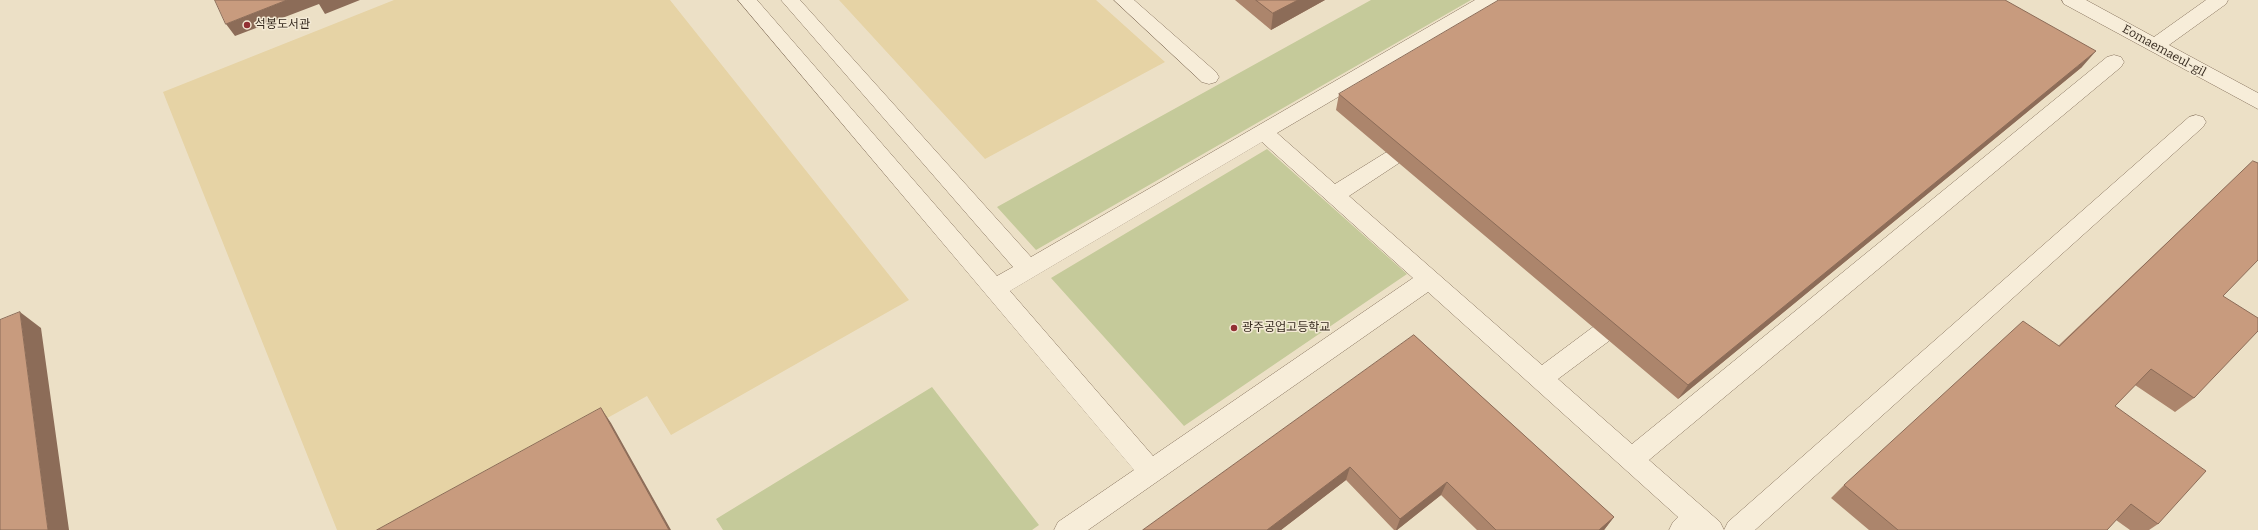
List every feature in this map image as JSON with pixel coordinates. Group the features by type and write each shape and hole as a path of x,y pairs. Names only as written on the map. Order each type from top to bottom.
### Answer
{"street":[{"path":"747,0 1151,472"},
{"path":"790,0 1028,269"},
{"path":"1123,0 1209,77"},
{"path":"994,289 1489,0"},
{"name":"Eomaemaeul-gil","path":"2071,0 2258,102"},
{"path":"2155,46 2219,0"},
{"path":"1632,459 2114,62"},
{"path":"1737,530 2196,122"},
{"path":"1263,132 1541,380 1632,459 1696,526"},
{"path":"1334,195 1392,158"},
{"path":"1067,530 1429,279"},
{"path":"1541,380 1602,334"}],"green space":[{"path":"1371,0 1471,0 1036,250 997,207"},
{"path":"1267,149 1407,274 1184,426 1051,278"},
{"path":"932,387 1039,525 1032,530 723,530 716,519"}],"sand":[{"path":"394,0 670,0 909,300 671,435 647,396 405,530 337,530 163,92"},
{"path":"839,0 1096,0 1165,62 985,159"}],"building":[{"path":"215,0 287,0 226,24"},
{"path":"1256,0 1298,0 1273,13"},
{"path":"1499,0 2005,0 2096,51 1688,385 1339,94"},
{"path":"2253,161 2258,163 2258,260 2223,296 2258,318 2258,331 2194,398 2151,369 2115,406 2206,471 2158,524 2131,504 2107,530 1898,530 1844,485 2023,321 2059,346"},
{"path":"20,312 48,530 0,530 0,320"},
{"path":"1414,335 1614,517 1599,530 1496,530 1447,482 1400,519 1350,467 1267,530 1143,530"},
{"path":"601,408 669,530 377,530"}],"place":[{"name":"석봉도서관","path":"247,25"},
{"name":"광주공업고등학교","path":"1234,328"}]}
